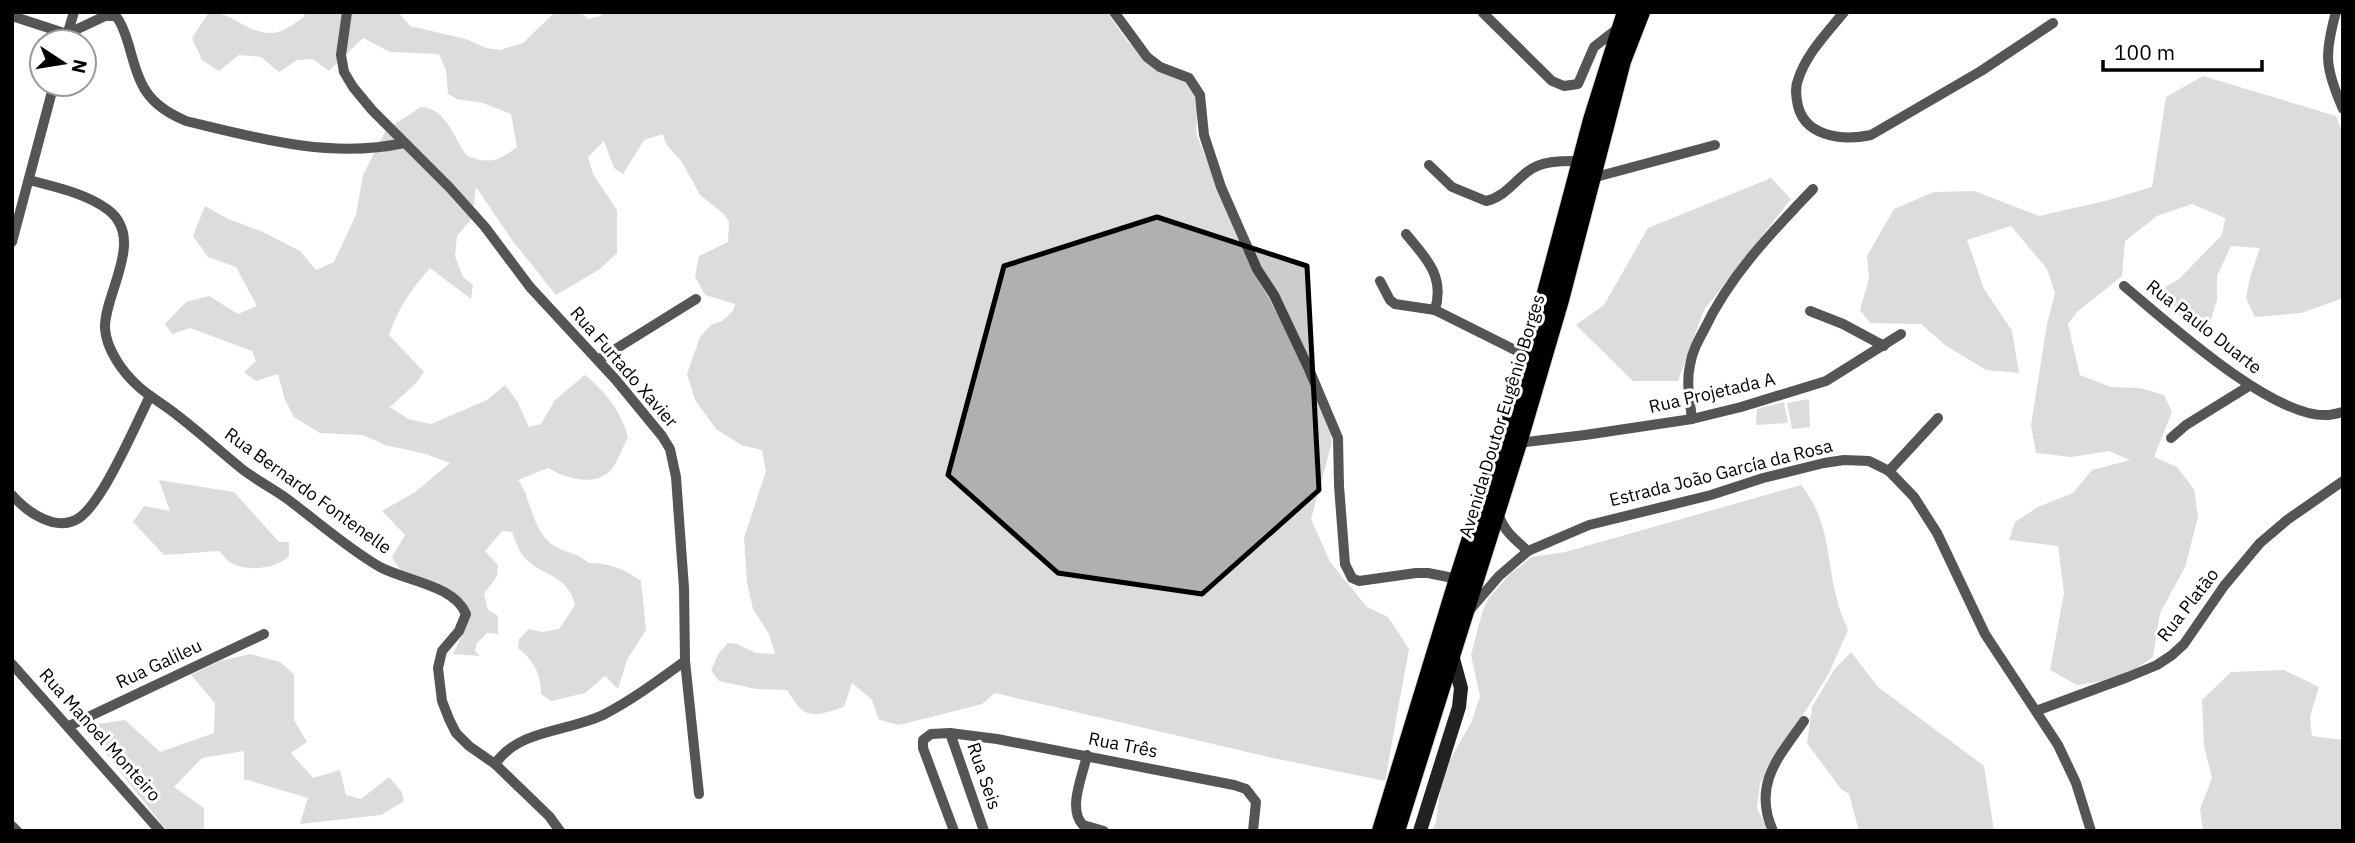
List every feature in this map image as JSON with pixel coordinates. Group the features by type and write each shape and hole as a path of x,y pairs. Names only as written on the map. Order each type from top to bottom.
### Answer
{"highway":[{"name":"Avenida Doutor Eugênio Borges","path":"1396,831 1560,300 1622,61 1641,12"},
{"name":"Avenida Doutor Eugênio Borges","path":"1381,831 1529,357 1581,161 1624,19"}],"main road":[{"path":"1420,831 1459,707 1461,688 1452,655"}],"street":[{"name":"Rua Furtado Xavier","path":"347,12 341,55 344,72 372,110 485,227 530,287 598,360 662,436 674,464 684,588 685,661 699,794"},
{"path":"1114,12 1147,57 1160,66 1189,78 1200,95 1205,135 1222,187 1257,269 1274,295 1338,438 1342,535 1348,572 1359,581 1416,573 1458,579"},
{"path":"1844,12 1807,59 1796,90 1798,111 1807,126 1827,135 1852,139 1871,135 1981,71 2053,23"},
{"path":"2336,12 2328,41 2328,64 2330,81 2343,109"},
{"path":"1483,13 1552,81 1564,86 1578,85 1594,47 1624,19"},
{"path":"84,28 105,16 119,14 136,74 145,92 153,103 186,121 295,145 345,149 380,148 404,143"},
{"path":"12,16 41,28"},
{"path":"12,242 50,98"},
{"path":"1592,178 1715,145"},
{"path":"1429,165 1451,187 1486,201 1503,194 1529,170 1543,164 1581,161"},
{"name":"Rua Bernardo Fontenelle","path":"29,180 92,200 110,211 118,221 124,251 121,269 107,310 106,338 125,373 244,470 370,560 458,600 466,614 459,631 442,651 438,674 442,701 456,733 495,764 549,816 560,831"},
{"path":"1692,419 1688,388 1689,365 1719,300 1750,256 1813,188"},
{"path":"1406,234 1427,259 1436,276 1439,290 1435,310"},
{"path":"1380,281 1395,304 1435,310 1529,357"},
{"name":"Rua Paulo Duarte","path":"2124,286 2249,386 2302,411 2326,415 2343,412"},
{"path":"598,360 696,299"},
{"path":"1810,311 1843,324 1884,346"},
{"name":"Rua Projetada A","path":"1517,443 1692,419 1826,381 1901,334"},
{"path":"2171,438 2186,425 2249,386"},
{"path":"12,495 31,512 51,522 62,523 78,519 100,495 150,396"},
{"path":"1889,471 1938,418"},
{"name":"Estrada João García da Rosa","path":"1461,620 1499,576 1528,551 1589,525 1711,495 1763,478 1824,463 1844,460 1869,461 1889,471 1914,497 1937,533 1986,634 2058,745 2076,783 2091,831"},
{"name":"Rua Platão","path":"2036,711 2128,677 2157,665 2172,655 2184,644 2224,586 2260,543 2287,520 2343,481"},
{"path":"1496,506 1502,524 1528,551"},
{"name":"Rua Galileu","path":"69,726 264,634"},
{"path":"495,764 502,754 515,744 600,716 645,690 685,661"},
{"name":"Rua Manoel Monteiro","path":"12,664 160,831"},
{"path":"1773,831 1764,798 1767,780 1804,721"},
{"name":"Rua Três","path":"950,733 1087,755 1246,789 1256,802 1257,830"},
{"name":"Rua Seis","path":"954,831 923,748 923,740 931,734 950,733 984,831"},
{"path":"1087,755 1076,814 1083,825 1104,831"},
{"path":"12,826 17,831"}],"highlighted area":[{"path":"1157,217 1307,266 1319,490 1202,594 1058,573 948,475 1004,266"}],"shaded area":[{"path":"209,12 227,16 268,33 288,28 303,18 305,12 398,12 410,26 500,50 523,43 555,12 580,12 589,19 601,16 601,12 1107,12 1127,41 1163,73 1187,79 1198,104 1196,133 1232,225 1255,274 1297,350 1301,365 1329,425 1332,442 1311,519 1330,562 1367,607 1388,617 1409,649 1385,781 1273,758 995,693 982,704 899,725 879,720 872,700 852,683 844,707 810,714 799,707 787,690 756,689 719,681 711,670 719,653 728,643 756,653 775,654 769,634 753,609 747,582 744,538 766,471 762,450 741,445 716,429 695,400 687,374 700,337 711,325 722,321 733,311 735,304 705,295 695,276 699,256 728,242 729,222 724,214 700,195 682,162 666,144 663,134 644,140 623,174 614,168 604,141 588,157 593,174 617,210 617,253 600,269 556,295 512,240 476,187 472,218 457,236 455,256 463,277 473,285 471,299 430,268 406,299 393,325 389,335 424,372 390,407 408,419 431,424 487,400 505,385 517,401 529,427 541,424 555,400 585,375 612,404 622,420 628,438 614,466 601,477 578,479 548,468 518,480 539,529 550,543 589,563 616,568 641,581 646,630 627,660 618,689 605,676 585,693 551,701 541,694 538,674 518,648 519,639 529,629 542,632 559,629 575,605 571,594 559,580 528,561 520,551 512,532 502,531 485,551 498,565 497,576 484,594 488,610 498,616 498,634 487,633 477,643 475,651 480,656 453,654 463,633 458,602 420,585 398,566 392,557 405,535 382,511 415,492 450,463 426,454 385,445 363,435 320,433 294,417 285,400 278,374 256,381 244,372 256,361 252,351 190,328 172,334 165,324 186,302 209,296 238,314 257,306 236,267 208,257 193,236 205,206 300,251 316,270 334,262 356,215 363,175 386,130 421,107 430,109 443,118 467,156 494,160 517,147 511,114 448,94 446,70 439,54 390,52 363,38 329,71 313,59 297,60 279,72 261,57 239,55 219,71 202,60 192,38"},
{"path":"2203,76 2336,116 2343,134 2343,298 2301,313 2255,317 2246,298 2260,248 2231,246 2217,276 2217,300 2208,329 2189,326 2174,309 2165,287 2179,279 2222,235 2225,218 2192,204 2157,216 2125,241 2122,276 2077,312 2068,324 2080,375 2111,387 2140,388 2164,395 2172,412 2154,457 2177,467 2194,489 2198,517 2185,567 2160,613 2153,657 2122,678 2077,685 2050,670 2064,593 2058,546 2009,540 2015,522 2038,507 2073,493 2092,470 2130,460 2109,451 2071,457 2036,453 2031,425 2047,324 2055,293 2047,269 2011,226 1967,240 1984,289 2012,331 2019,373 1986,370 1945,345 1921,324 1870,323 1860,310 1869,278 1867,256 1894,209 1934,192 1974,191 2039,216 2152,187 2166,97"},
{"path":"1771,178 1791,199 1704,310 1678,381 1633,381 1576,325 1604,305 1648,228"},
{"path":"1809,399 1810,427 1792,429 1787,403"},
{"path":"1784,402 1788,423 1756,425 1757,409"},
{"path":"159,480 234,492 279,542 289,542 289,556 277,564 245,568 231,563 219,551 164,555 133,522 144,506 170,511"},
{"path":"1801,485 1822,526 1833,584 1848,630 1828,675 1760,783 1757,808 1768,831 1432,831 1436,822 1442,774 1472,721 1480,696 1471,655 1482,613 1488,599 1509,575 1532,557 1565,552"},
{"path":"1851,652 1878,687 1984,766 1994,831 1859,831 1849,794 1841,789 1807,743 1812,707 1834,670"},
{"path":"250,654 280,662 294,674 294,720 307,742 291,753 313,778 340,770 346,795 361,799 389,777 401,791 404,801 381,815 300,824 308,798 244,779 244,751 202,758 174,787 204,808 204,831 167,831 84,726 125,720 160,752 214,733 215,703 191,675 220,661"},
{"path":"2284,670 2319,687 2310,717 2312,736 2343,740 2343,831 2203,831 2200,809 2212,778 2204,746 2202,700 2231,672"}]}
